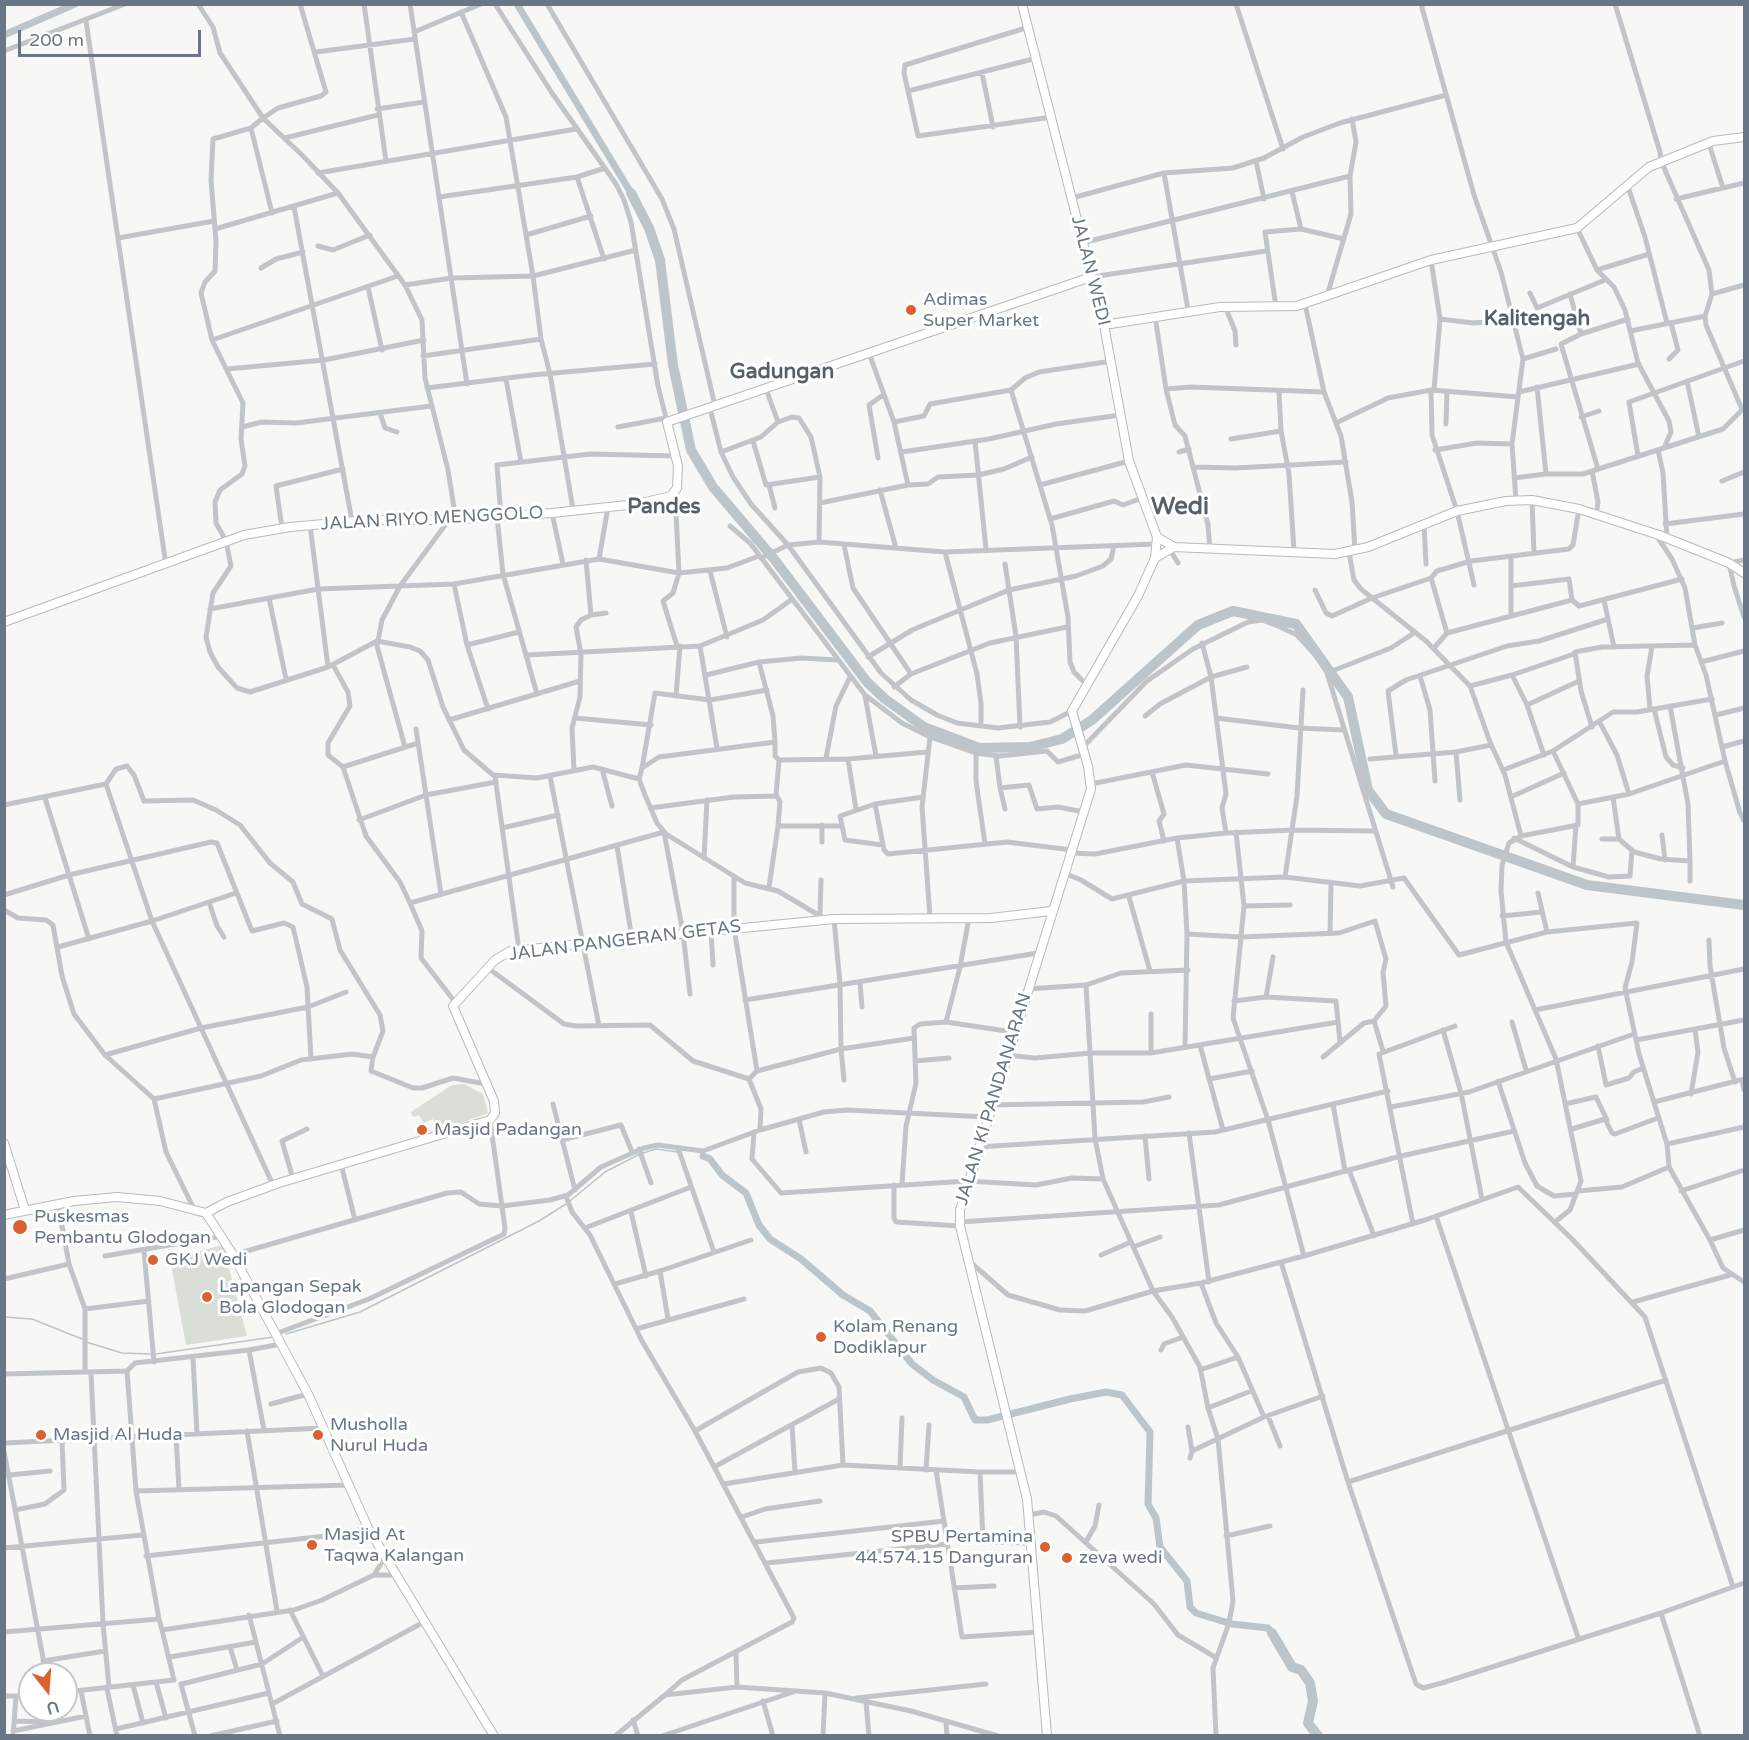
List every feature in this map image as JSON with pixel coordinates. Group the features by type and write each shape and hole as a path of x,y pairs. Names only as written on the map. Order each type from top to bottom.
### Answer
{"street":[{"path":"4,51 125,4"},
{"path":"198,4 213,27 220,53 263,118 338,194 405,285 421,316 427,388 448,470 452,520 400,586 383,616 377,646 405,747"},
{"path":"300,4 316,52 325,94 278,108 251,128 212,140 214,274 205,282 201,291 212,340 243,403 243,471 220,490 215,502 216,523 226,541 231,570 215,588 206,637 208,647 218,667 242,691 257,691 330,666 379,641 417,649 425,656 449,720 469,756 495,779 519,950"},
{"path":"363,4 377,112 386,161"},
{"path":"411,4 467,384"},
{"path":"414,32 481,4"},
{"path":"495,4 624,200 636,250 654,364 676,456 678,479 675,494 679,573 673,593 663,601 678,646 676,696"},
{"path":"547,4 662,199 674,229 721,452 739,489 788,545 868,657 894,687 937,715 957,723 1020,727 1050,722 1073,713 1086,684 1138,596 1155,558 1156,541"},
{"name":"JALAN WEDI","path":"1022,4 1104,325 1129,461 1156,541"},
{"path":"1236,4 1283,149"},
{"path":"1422,4 1474,195 1492,245 1523,359 1512,444 1516,500"},
{"path":"1514,478 1546,474 1578,475 1595,470 1728,426 1744,409 1724,368 1705,316 1712,294 1705,256 1676,199 1661,161 1615,4"},
{"path":"461,12 503,108 511,141 541,339 550,374 573,509"},
{"path":"86,21 166,565"},
{"path":"1029,27 907,63 904,70 920,138 1052,117"},
{"path":"316,52 415,39"},
{"path":"908,91 1037,58"},
{"path":"982,73 993,127"},
{"path":"1072,198 1164,173 1229,169 1256,161 1304,137 1352,119 1446,94"},
{"path":"285,138 377,112 424,102"},
{"path":"1327,296 1350,214 1350,176 1356,142 1352,119"},
{"path":"251,128 272,213"},
{"path":"318,173 576,129"},
{"path":"1104,325 1225,306 1276,307 1305,304 1431,261 1492,245 1577,228 1641,172 1661,161 1719,139 1744,137"},
{"path":"1709,144 1723,188"},
{"path":"1256,161 1264,199"},
{"path":"439,197 577,177 605,168"},
{"path":"1164,173 1188,310"},
{"path":"1082,243 1350,176"},
{"path":"577,177 604,259"},
{"path":"1676,199 1744,183"},
{"path":"1627,184 1678,350 1669,359"},
{"path":"1292,192 1302,229"},
{"path":"214,229 338,194"},
{"path":"294,207 352,521"},
{"path":"526,235 591,216"},
{"path":"118,238 214,221"},
{"path":"1577,228 1597,270 1614,287 1628,319 1639,364 1669,421 1671,432 1661,449 1665,524 1661,536 1682,579 1695,645 1708,660 1712,699 1719,714 1725,761 1744,821"},
{"path":"1276,307 1266,251 1266,231 1302,229 1344,239"},
{"path":"318,246 333,250 370,235"},
{"path":"405,285 452,278 533,276 636,250"},
{"path":"618,427 693,414 1091,277 1266,251"},
{"path":"261,268 276,259 303,252"},
{"path":"1597,270 1649,254"},
{"path":"1431,261 1440,320 1432,390 1431,426 1435,450 1457,511 1471,561 1474,585"},
{"path":"212,340 398,276"},
{"path":"1530,293 1537,308 1605,280"},
{"path":"1712,294 1744,285"},
{"path":"368,287 382,350"},
{"path":"1570,294 1581,334"},
{"path":"1305,304 1324,392 1336,423 1346,462 1354,580 1372,598 1434,648 1470,686 1491,745 1503,770 1511,797 1517,837"},
{"path":"1225,306 1235,332 1236,345"},
{"path":"1155,316 1166,389 1175,424 1185,436 1194,467 1208,525 1210,550"},
{"path":"1630,331 1705,316"},
{"path":"1596,516 1598,502 1595,470 1561,344 1581,334 1628,319"},
{"path":"1440,320 1473,323 1514,320"},
{"path":"423,356 541,339"},
{"path":"227,369 324,360 424,340"},
{"path":"1523,359 1556,349"},
{"path":"869,353 894,422 908,485"},
{"path":"894,422 925,415 930,404 1011,390 1024,378 1039,372 1112,361"},
{"path":"1638,456 1628,403 1654,391 1744,361"},
{"path":"427,388 654,364"},
{"path":"1336,423 1388,398 1432,390 1519,394 1537,387 1639,364"},
{"path":"506,379 521,462"},
{"path":"1687,381 1699,437"},
{"path":"1166,389 1191,387 1324,392"},
{"path":"1537,387 1546,474"},
{"path":"766,389 778,422"},
{"path":"1011,390 1050,519 1062,579 1072,667 1086,684"},
{"path":"1279,391 1281,431 1288,465 1294,551"},
{"path":"1446,424 1447,391"},
{"path":"878,458 869,405 884,395"},
{"path":"242,427 262,422 288,424 334,420 431,406"},
{"path":"1581,417 1599,411"},
{"path":"380,412 385,428 397,432"},
{"path":"902,452 1120,415"},
{"path":"721,452 753,441 778,422 796,416 803,422 811,437 820,477 819,542"},
{"path":"1231,439 1281,431"},
{"path":"753,441 765,484 820,477"},
{"path":"975,441 986,549"},
{"path":"1435,450 1477,443 1512,444"},
{"path":"1179,452 1189,449"},
{"path":"537,694 503,574 495,466 590,454 676,456"},
{"path":"820,503 908,485 928,484 938,477 978,475 1004,469 1032,457"},
{"path":"1040,485 1129,461"},
{"path":"1194,467 1346,462"},
{"path":"282,528 276,486 343,469"},
{"path":"1722,480 1744,472"},
{"path":"769,485 775,508"},
{"path":"880,490 896,548"},
{"name":"JALAN RIYO MENGGOLO","path":"4,622 166,565 226,541 282,528 352,521 452,520 552,513 645,502 675,494"},
{"path":"1050,519 1114,501 1123,505 1142,498"},
{"path":"210,609 318,589 454,584 599,558 679,573 710,571 734,567 788,545 819,542 945,552 1114,546 1156,541 1172,548 1210,550 1352,551 1457,511 1516,500 1532,500 1579,509 1661,536 1730,563 1744,573"},
{"path":"1532,500 1534,553"},
{"path":"599,558 608,507"},
{"path":"1315,591 1330,616 1372,598 1431,578 1439,569 1471,561 1511,558 1572,548 1579,509"},
{"path":"552,513 563,564"},
{"path":"1665,524 1744,514"},
{"path":"1424,524 1426,564"},
{"path":"206,1214 227,1202 273,1185 490,1120 494,1115 495,1106 457,1019 455,1002 421,958 422,931 410,903 400,882 366,836 358,820 343,767 331,759 327,750 350,706 348,692 330,666 310,525"},
{"path":"730,525 750,543 836,660 865,695 902,723 930,737 976,753 996,756 1047,751 1058,762 1083,748 1147,681 1202,643 1238,625 1262,620 1297,635 1330,672 1343,730 1393,887"},
{"path":"844,545 853,588 911,674"},
{"path":"868,657 889,643 960,609 1009,590 1089,572 1106,564 1114,546"},
{"path":"1155,558 1172,548"},
{"path":"1172,548 1178,563"},
{"path":"945,552 980,690 981,726"},
{"path":"1511,558 1512,615"},
{"path":"586,560 591,615"},
{"path":"1730,563 1744,560"},
{"path":"1730,563 1734,586 1744,616"},
{"path":"1005,564 1016,636 1020,727"},
{"path":"710,571 727,637"},
{"path":"1431,578 1447,633"},
{"path":"1511,586 1569,579 1572,600 1579,606 1682,579"},
{"path":"454,584 467,645 488,709"},
{"path":"269,598 286,680"},
{"path":"527,655 581,654 700,646 727,637 763,620 791,600"},
{"path":"1434,648 1447,633 1572,600"},
{"path":"1604,600 1614,647"},
{"path":"574,770 572,729 580,697 581,654 576,627 581,620 591,615 606,613"},
{"path":"1396,755 1388,690 1449,665 1507,646 1539,641 1608,619"},
{"path":"1693,628 1722,623"},
{"path":"894,687 911,674 937,666 970,649 1016,636 1067,627"},
{"path":"467,645 519,632"},
{"path":"1330,672 1391,648 1414,633"},
{"path":"1202,643 1211,677 1223,770 1226,794 1222,808 1226,833"},
{"path":"1470,686 1512,675 1577,651 1614,647 1695,645"},
{"path":"700,646 717,748"},
{"path":"1652,647 1647,676 1652,709 1666,757 1673,765 1683,768"},
{"path":"1708,660 1744,651"},
{"path":"1574,654 1592,728"},
{"path":"706,675 759,662 802,658 836,660"},
{"path":"759,662 767,690 775,756 778,760 776,795 780,802 769,887"},
{"path":"1145,716 1160,704 1211,677 1247,667"},
{"path":"1512,675 1527,705 1544,755"},
{"path":"1420,676 1430,710 1435,781"},
{"path":"826,758 837,706 850,677"},
{"path":"449,720 580,681"},
{"path":"1527,705 1579,681"},
{"path":"690,994 664,832 650,808 639,779 651,726 655,693 710,700 767,690"},
{"path":"1285,877 1294,830 1303,690"},
{"path":"865,695 876,756"},
{"path":"1503,770 1553,751 1592,728 1612,712 1652,709 1712,699"},
{"path":"1670,706 1688,804 1690,881"},
{"path":"1719,714 1744,708"},
{"name":"JALAN KI PANDANARAN","path":"1047,1736 1029,1515 1021,1472 960,1224 960,1207 1091,784 1073,713"},
{"path":"575,718 651,726"},
{"path":"1216,718 1299,728 1343,730"},
{"path":"1599,721 1617,755 1629,794"},
{"path":"416,729 441,894"},
{"path":"930,737 923,797 924,852 930,916"},
{"path":"1725,747 1744,741"},
{"path":"343,767 418,742"},
{"path":"642,768 657,757 774,742"},
{"path":"1370,759 1396,755 1456,752 1491,745"},
{"path":"1553,751 1578,804 1579,820 1576,825 1573,867"},
{"path":"778,760 848,759 927,752"},
{"path":"1456,752 1460,800"},
{"path":"976,753 976,781 985,844"},
{"path":"996,756 1005,808"},
{"path":"848,759 856,809"},
{"path":"1578,804 1629,794 1725,761"},
{"path":"1091,784 1186,765 1268,774"},
{"path":"4,805 45,798 106,783 116,769 127,766 134,775 144,801 193,800 216,810 240,825 270,863 293,882 302,904 332,919 340,950 380,1015 383,1031 373,1057 371,1071 414,1088 422,1088 453,1078 487,1084"},
{"path":"358,820 426,795 495,779 550,776 592,767 639,779"},
{"path":"602,770 612,806"},
{"path":"1152,772 1164,814 1159,821 1164,841"},
{"path":"1511,797 1564,773"},
{"path":"550,776 585,945 599,1026"},
{"path":"106,783 152,921 273,1185"},
{"path":"1000,788 1029,785 1037,809 1058,807 1084,812"},
{"path":"650,808 708,800 776,795"},
{"path":"883,845 847,841 841,826 840,815 875,804 923,797"},
{"path":"1613,797 1620,839 1632,850 1665,860 1689,861"},
{"path":"45,798 89,939"},
{"path":"704,858 708,800"},
{"path":"875,804 885,852 890,855 1006,842 1095,854 1178,838 1236,832 1374,831"},
{"path":"502,828 558,815"},
{"path":"822,825 822,842"},
{"path":"1555,1222 1570,1210 1581,1180 1556,1059 1506,942 1502,916 1502,865 1509,843 1517,837 1576,825"},
{"path":"778,826 841,826"},
{"path":"410,903 664,832 745,883 769,887 826,918"},
{"path":"1236,832 1244,906 1233,1018 1268,1120 1304,1256"},
{"path":"1662,835 1665,860"},
{"path":"1517,837 1573,867 1624,878 1630,876 1633,870 1632,850"},
{"path":"1178,838 1184,881 1187,934 1185,1047"},
{"path":"1602,839 1620,839"},
{"path":"4,895 69,875 216,843 221,848 252,931 284,923 292,925 306,984 311,1058"},
{"path":"617,846 632,939"},
{"path":"1064,873 1082,880 1110,899 1129,897 1184,881 1285,877 1331,884 1370,885 1402,879 1456,954 1463,955 1547,932 1636,922 1638,928 1632,962 1625,982 1626,993 1643,1068 1667,1144 1670,1167 1681,1191 1710,1240 1722,1268 1744,1282"},
{"path":"735,877 734,928 756,1071"},
{"path":"821,880 826,918 840,984 844,1080"},
{"path":"1330,933 1331,884"},
{"path":"58,947 152,921 236,893"},
{"path":"1538,894 1547,932"},
{"path":"1129,897 1150,971"},
{"path":"209,902 217,926 224,937"},
{"path":"1244,906 1290,905"},
{"path":"4,910 18,918 52,923 62,976 74,1014 105,1055 154,1099 166,1152 194,1209"},
{"name":"JALAN PANGERAN GETAS","path":"455,1002 491,964 506,952 519,950 585,945 826,918 930,916 969,918 1051,911"},
{"path":"1502,916 1542,912"},
{"path":"946,1022 960,968 969,918"},
{"path":"1187,934 1241,937 1330,933 1350,931 1373,920 1379,927 1386,959 1383,972 1386,1006 1374,1021 1364,1023 1323,1058"},
{"path":"711,931 713,965"},
{"path":"1709,940 1711,976 1720,1026 1735,1082"},
{"path":"745,1000 860,981 960,968 1038,953"},
{"path":"1266,997 1273,957"},
{"path":"491,964 561,1022 572,1026 650,1025 693,1060 749,1078"},
{"path":"1535,1010 1744,969"},
{"path":"1027,989 1086,985 1111,975 1188,970"},
{"path":"860,981 862,1006"},
{"path":"1086,985 1095,1138 1103,1179 1116,1213 1153,1291 1172,1317 1200,1370 1208,1408 1218,1439 1233,1600 1229,1623 1215,1657 1213,1668 1216,1736"},
{"path":"105,1055 201,1028 308,1007 346,992"},
{"path":"1234,1001 1266,997 1336,1000 1340,1042"},
{"path":"1151,1014 1151,1053"},
{"path":"1391,1107 1461,1094 1598,1046 1635,1037 1695,1030 1744,1020"},
{"path":"1374,1021 1383,1051"},
{"path":"902,1184 909,1114 916,1090 914,1028 917,1024 946,1022 1013,1032"},
{"path":"1006,1055 1035,1058 1091,1053 1151,1053 1338,1022"},
{"path":"1512,1022 1526,1070"},
{"path":"1413,1224 1379,1054 1455,1026"},
{"path":"1443,1030 1461,1094 1482,1199"},
{"path":"1691,1094 1698,1052 1695,1030"},
{"path":"749,1078 756,1071 841,1049 914,1038"},
{"path":"1200,1045 1223,1130"},
{"path":"1598,1046 1606,1085 1629,1078 1634,1072 1643,1068"},
{"path":"154,1099 267,1074 286,1065 311,1058 352,1054 373,1057"},
{"path":"915,1061 949,1058"},
{"path":"1209,1079 1252,1071"},
{"path":"749,1078 761,1109 761,1129"},
{"path":"1654,1102 1743,1080 1744,1090"},
{"path":"1497,1081 1534,1181 1547,1194 1622,1187 1670,1167"},
{"path":"978,1147 1223,1130 1388,1091"},
{"path":"990,1105 1143,1102 1169,1097"},
{"path":"1565,1104 1596,1097 1613,1134 1658,1118"},
{"path":"553,1104 575,1190"},
{"path":"1333,1104 1347,1171 1374,1236"},
{"path":"233,1255 452,1192 461,1192 479,1204 502,1206 566,1196 601,1167 632,1152 640,1152 658,1145 679,1152 703,1151 770,1126 842,1110 987,1117"},
{"path":"799,1119 806,1152"},
{"path":"1572,1129 1602,1119 1607,1120"},
{"path":"4,1374 127,1371 135,1363 249,1350 369,1299 499,1238 506,1230 490,1120"},
{"path":"562,1140 621,1125 632,1152"},
{"path":"1667,1144 1744,1126"},
{"path":"293,1179 282,1141 307,1129"},
{"path":"894,1185 896,1222 960,1224 1200,1207 1219,1205 1401,1156 1514,1131"},
{"path":"753,1132 752,1158 780,1193 967,1181 1036,1185 1072,1178 1103,1179"},
{"path":"1189,1133 1209,1281"},
{"path":"1145,1136 1149,1179"},
{"path":"4,1143 25,1210"},
{"path":"640,1152 651,1183"},
{"path":"679,1152 714,1252"},
{"path":"340,1164 355,1220"},
{"path":"1681,1191 1744,1170"},
{"path":"1525,1193 1534,1181"},
{"path":"585,1228 691,1187"},
{"path":"969,1261 1006,1294 1060,1310 1085,1311 1153,1291 1201,1283 1374,1236 1518,1187 1634,1302 1646,1317 1733,1587"},
{"path":"566,1196 615,1284 636,1329 756,1542 794,1620 682,1680 615,1736"},
{"path":"4,1215 104,1197 130,1197 194,1209 206,1214 233,1255 308,1394 368,1528 494,1736"},
{"path":"58,1204 69,1264 85,1309 85,1347 94,1439 105,1651 108,1688 117,1732 143,1723 269,1693"},
{"path":"631,1212 646,1276"},
{"path":"1436,1216 1506,1432 1578,1637"},
{"path":"1710,1240 1744,1230"},
{"path":"105,1256 222,1236"},
{"path":"1101,1255 1160,1237"},
{"path":"615,1284 660,1272 751,1240"},
{"path":"144,1251 154,1360"},
{"path":"1281,1262 1348,1482 1418,1687 1513,1660 1744,1583"},
{"path":"4,1280 69,1264"},
{"path":"660,1272 668,1319"},
{"path":"1634,1302 1730,1275"},
{"path":"1201,1283 1216,1323 1238,1357 1251,1390 1280,1446"},
{"path":"636,1329 744,1299"},
{"path":"85,1309 149,1301"},
{"path":"1161,1350 1164,1344 1183,1337"},
{"path":"249,1350 264,1430"},
{"path":"1200,1370 1238,1357"},
{"path":"193,1358 197,1434"},
{"path":"695,1431 741,1403 812,1367 824,1368 831,1373 839,1387 843,1465"},
{"path":"127,1371 136,1491 142,1535 174,1680"},
{"path":"1348,1482 1666,1380"},
{"path":"1208,1408 1251,1390"},
{"path":"271,1404 308,1394"},
{"path":"1192,1451 1266,1417 1323,1396"},
{"path":"714,1467 839,1399"},
{"path":"900,1467 902,1418"},
{"path":"792,1425 795,1473"},
{"path":"926,1470 929,1425"},
{"path":"1188,1427 1192,1451 1190,1458"},
{"path":"4,1443 323,1428"},
{"path":"247,1431 277,1611"},
{"path":"176,1435 179,1490"},
{"path":"15,1510 45,1504 64,1490 62,1440"},
{"path":"4,1450 43,1661 105,1651"},
{"path":"724,1484 843,1465 1021,1472"},
{"path":"936,1470 964,1638 1038,1632"},
{"path":"7,1474 50,1471"},
{"path":"980,1472 982,1542 1030,1543"},
{"path":"136,1491 349,1485"},
{"path":"742,1517 765,1509 820,1501"},
{"path":"1086,1542 1095,1526 1099,1505"},
{"path":"1029,1515 1044,1512 1053,1514 1157,1607 1178,1635 1215,1657"},
{"path":"756,1542 944,1521"},
{"path":"1226,1536 1270,1526"},
{"path":"146,1556 368,1528"},
{"path":"4,1548 142,1535"},
{"path":"767,1563 947,1544"},
{"path":"374,1575 385,1557"},
{"path":"162,1630 290,1610 313,1604 374,1575 396,1575"},
{"path":"954,1588 994,1586"},
{"path":"290,1610 323,1676"},
{"path":"1662,1612 1700,1736"},
{"path":"249,1615 280,1736"},
{"path":"4,1632 159,1619"},
{"path":"272,1704 424,1622"},
{"path":"78,1691 174,1680 182,1684 262,1664 302,1638"},
{"path":"170,1657 256,1642"},
{"path":"230,1647 237,1670"},
{"path":"736,1652 737,1687"},
{"path":"156,1682 166,1718"},
{"path":"182,1684 195,1736"},
{"path":"851,1698 986,1684"},
{"path":"133,1685 143,1723"},
{"path":"665,1695 737,1687 825,1693 994,1735"},
{"path":"81,1691 90,1736"},
{"path":"662,1736 794,1692"},
{"path":"823,1736 825,1693"},
{"path":"4,1696 16,1696 13,1733 86,1716"},
{"path":"763,1701 773,1736"},
{"path":"866,1702 869,1736"},
{"path":"633,1720 638,1736"},
{"path":"14,1721 49,1723"},
{"path":"210,1736 277,1721"},
{"path":"946,1722 947,1736"}],"shaded area":[{"path":"464,1084 483,1094 488,1113 426,1136 436,1129 433,1119 423,1123 419,1115 413,1117 411,1112 452,1085"},
{"name":"Lapangan Sepak Bola Glodogan","path":"223,1245 247,1336 186,1345 170,1259"}],"waterway":[{"path":"4,35 75,4"},
{"path":"517,4 631,193"},
{"path":"631,193 649,228 660,260 673,365 691,450 713,487 774,559 867,682 885,699 924,727 979,748 1030,747 1062,739 1092,720 1198,625 1233,611 1296,624 1348,697 1368,790 1386,814 1587,885 1744,905"},
{"path":"570,1201 605,1172 640,1154 656,1149 678,1152"},
{"path":"703,1156 710,1159 722,1175 746,1193 759,1225 770,1239 801,1259 843,1295 870,1311 912,1364 933,1380 964,1397 975,1420 987,1420 1106,1392 1122,1395 1150,1432 1148,1504 1156,1518 1160,1547 1187,1581 1190,1607 1196,1613 1232,1624 1268,1628 1272,1633"},
{"path":"286,1334 360,1312 539,1221 566,1204"},
{"path":"4,1317 32,1319 82,1339"},
{"path":"156,1354 273,1337"},
{"path":"86,1342 122,1353 151,1354"},
{"path":"1272,1633 1292,1667 1301,1670 1310,1683 1313,1701 1308,1723 1318,1736"}],"place":[{"name":"Adimas Super Market","path":"911,310"},
{"name":"Masjid Padangan","path":"422,1130"},
{"name":"Puskesmas Pembantu Glodogan","path":"20,1227"},
{"name":"GKJ Wedi","path":"153,1260"},
{"name":"Lapangan Sepak Bola Glodogan","path":"207,1297"},
{"name":"Kolam Renang Dodiklapur","path":"821,1337"},
{"name":"Masjid Al Huda","path":"41,1435"},
{"name":"Musholla Nurul Huda","path":"318,1435"},
{"name":"Masjid At Taqwa Kalangan","path":"312,1545"},
{"name":"SPBU Pertamina 44.574.15 Danguran","path":"1045,1547"},
{"name":"zeva wedi","path":"1067,1558"}],"district":[{"name":"Kalitengah","path":"1537,319"},
{"name":"Gadungan","path":"782,372"},
{"name":"Pandes","path":"664,507"},
{"name":"Wedi","path":"1180,508"}]}
